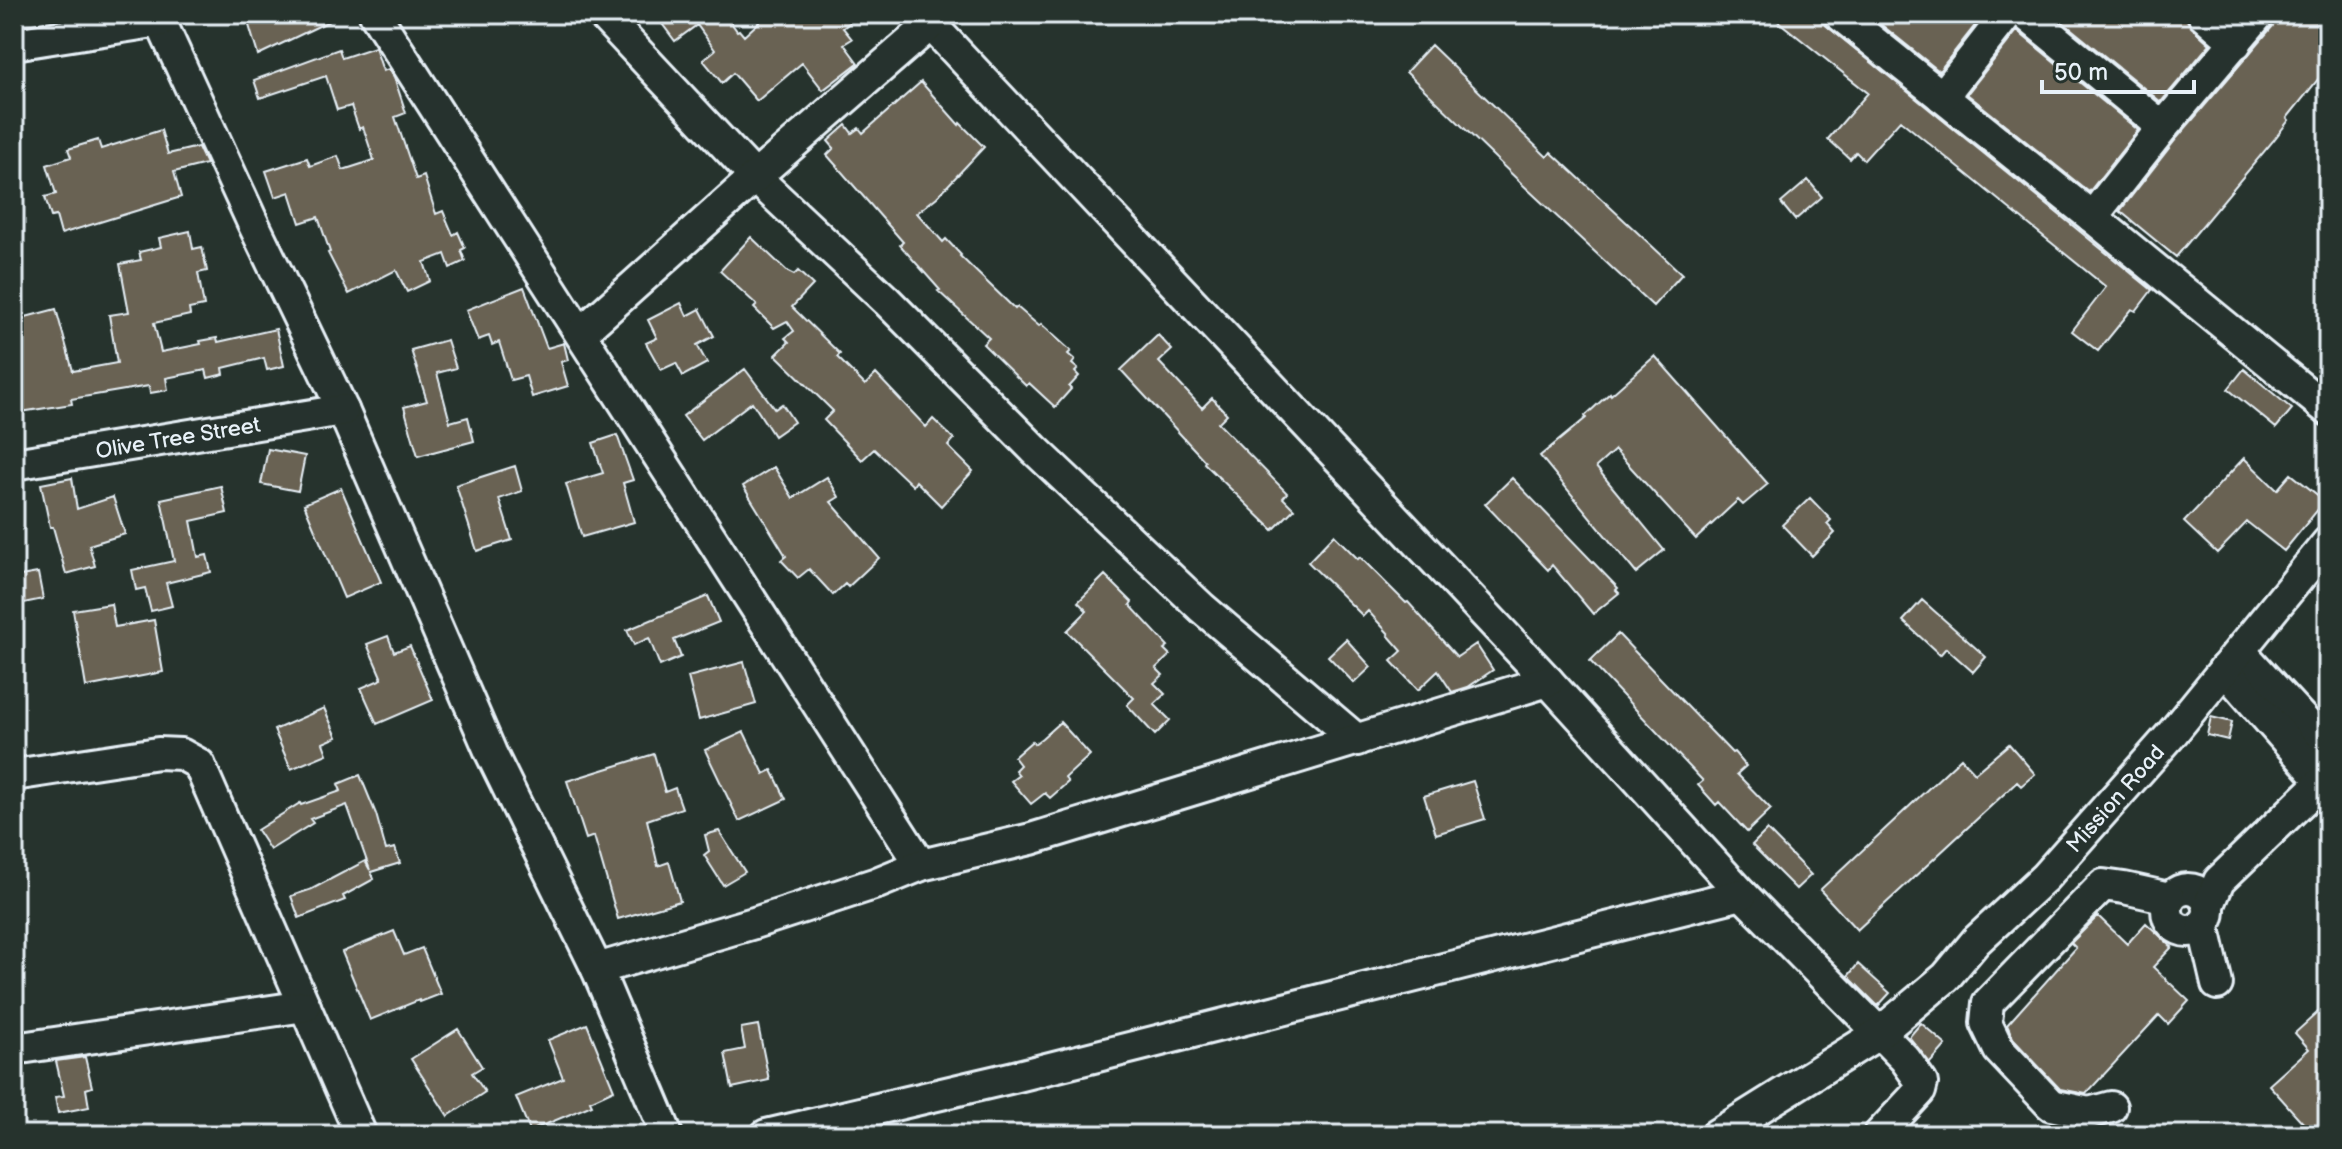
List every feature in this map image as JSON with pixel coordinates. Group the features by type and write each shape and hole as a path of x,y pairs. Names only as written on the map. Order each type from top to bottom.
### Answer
{"street":[{"path":"375,14 921,865"},
{"path":"602,14 755,177 887,301 1034,449 1202,608 1357,740"},
{"path":"1839,14 2328,410"},
{"path":"1942,97 2007,14"},
{"path":"2025,14 2163,127"},
{"path":"2203,14 2236,43"},
{"path":"2092,217 2259,14"},
{"path":"14,44 159,18 343,410 491,753 597,969 667,1135"},
{"path":"581,333 926,19 1548,681 1742,894 1905,1059 1922,1083 1920,1091 1879,1135"},
{"name":"Olive Tree Street","path":"14,464 343,410"},
{"name":"Mission Road","path":"1716,1135 1878,1034 1946,977 1976,941 2045,877 2170,736 2328,542"},
{"path":"2232,660 2328,747"},
{"path":"2199,899 2325,785 2232,660"},
{"path":"597,969 754,923 877,883 921,865 1031,839 1548,681"},
{"path":"14,775 158,753 181,754 199,764 361,1135"},
{"path":"2111,1107 2089,1113 2051,1105 1999,1050 1986,1023 1988,1003 2103,885 2199,899"},
{"path":"766,1135 1014,1077 1742,894"},
{"path":"2199,899 2217,984"},
{"path":"14,1049 305,1006"}],"building":[{"path":"271,14 344,14 258,55 248,22"},
{"path":"670,14 725,14 744,36 768,14 861,14 843,28 852,39 844,44 858,63 823,90 802,63 757,101 733,73 722,83 703,60 715,50 697,25 675,41 660,21"},
{"path":"1769,14 1812,14 2152,290 2136,311 2132,309 2098,351 2072,331 2106,287 1900,120 1864,160 1856,152 1850,159 1828,139 1868,93"},
{"path":"1868,14 1984,14 1939,71"},
{"path":"2053,14 2185,14 2191,27 2210,44 2161,102"},
{"path":"2277,14 2320,14 2328,20 2328,67 2287,118 2289,120 2273,141 2176,257 2120,211 2177,138 2273,26"},
{"path":"2017,31 2138,130 2089,192 1967,94"},
{"path":"1431,45 1547,157 1551,152 1682,274 1653,306 1406,72"},
{"path":"375,47 383,71 389,69 394,77 406,113 395,117 416,179 424,176 436,214 443,211 453,235 458,232 465,248 461,250 465,261 450,268 445,254 424,262 430,281 407,292 396,270 349,294 328,253 318,217 300,223 290,192 275,197 266,171 307,158 310,166 338,156 343,170 374,160 363,127 359,129 351,106 337,110 326,76 260,98 254,80 339,49 342,58"},
{"path":"921,82 959,125 984,147 937,197 917,213 943,242 946,239 1015,309 1017,307 1039,326 1041,324 1071,351 1068,354 1075,360 1072,364 1078,369 1075,372 1079,376 1055,407 1029,383 1026,386 983,344 989,338 938,291 900,245 903,242 827,155 834,148 828,141 846,125 852,133 859,128 863,133"},
{"path":"161,130 168,154 198,147 206,164 174,172 181,197 61,234 56,216 51,217 45,197 56,194 47,165 71,157 68,149 98,140 101,149"},
{"path":"1808,180 1822,197 1795,220 1781,203"},
{"path":"190,231 193,249 202,247 207,271 198,273 204,306 189,309 190,315 154,323 161,352 201,344 200,341 217,338 218,342 276,329 284,366 267,370 264,358 223,368 224,374 208,378 206,370 166,378 168,390 150,393 149,386 71,399 72,404 14,413 14,320 56,309 73,371 117,363 109,315 129,312 120,264 141,260 139,252 161,247 159,238"},
{"path":"751,237 788,272 794,275 798,271 813,285 792,307 840,354 837,357 865,385 876,374 926,427 933,419 954,439 948,446 973,471 941,506 916,481 913,486 874,449 862,460 824,420 833,411 776,355 789,342 785,338 794,331 787,321 774,328 754,308 757,305 720,271"},
{"path":"524,287 547,348 564,343 568,360 561,362 568,386 532,397 526,376 511,380 499,342 492,345 489,336 478,340 466,310"},
{"path":"681,303 687,316 700,309 714,336 697,345 707,363 683,376 676,363 661,370 646,343 657,338 648,320"},
{"path":"1158,335 1172,350 1159,362 1202,408 1212,398 1227,414 1218,423 1287,493 1283,498 1294,509 1273,530 1204,463 1121,370"},
{"path":"447,340 456,368 437,373 450,422 468,417 474,441 418,456 404,407 427,401 411,350"},
{"path":"1655,356 1768,484 1743,505 1738,500 1696,539 1615,450 1596,467 1664,550 1636,573 1540,456"},
{"path":"745,369 775,409 782,404 794,422 774,436 752,402 702,440 683,416"},
{"path":"2244,369 2292,409 2276,428 2228,389"},
{"path":"617,435 633,480 623,483 634,522 582,537 566,484 603,473 593,443"},
{"path":"268,449 305,456 298,491 261,484"},
{"path":"2244,458 2277,490 2291,474 2325,501 2284,551 2247,522 2217,553 2184,522"},
{"path":"515,466 522,491 499,499 512,540 477,551 456,485"},
{"path":"774,467 793,498 827,477 839,497 831,502 879,558 848,587 845,584 833,595 809,569 798,578 781,560 786,556 743,486"},
{"path":"72,478 77,509 113,497 125,534 89,545 95,566 66,574 53,527 50,527 41,484"},
{"path":"1512,478 1618,588 1619,593 1593,614 1552,565 1548,570 1485,504"},
{"path":"221,486 227,513 191,521 198,557 207,555 211,572 166,583 172,606 151,611 145,588 136,590 132,570 174,561 161,499"},
{"path":"341,488 381,582 344,598 304,504"},
{"path":"1810,498 1831,520 1827,524 1835,533 1812,556 1782,525"},
{"path":"1334,535 1408,602 1457,657 1476,644 1493,670 1468,687 1452,692 1438,671 1418,690 1391,661 1402,651 1389,634 1368,611 1363,616 1308,562"},
{"path":"38,573 43,599 14,605 14,577"},
{"path":"1105,575 1168,646 1164,649 1170,655 1156,668 1163,675 1154,683 1165,694 1154,704 1170,720 1155,735 1127,705 1134,698 1067,631 1087,611 1078,602"},
{"path":"708,596 719,622 674,640 681,657 660,666 649,638 634,645 627,630"},
{"path":"1922,600 1986,657 1973,672 1946,648 1940,655 1903,621"},
{"path":"111,604 115,627 154,620 163,672 86,687 73,610"},
{"path":"1618,634 1746,766 1737,774 1771,809 1747,832 1719,802 1716,805 1698,785 1703,781 1590,661"},
{"path":"388,636 394,652 410,646 433,700 377,724 361,688 382,679 367,644"},
{"path":"1346,639 1371,667 1354,683 1328,656"},
{"path":"744,662 756,704 699,720 688,677"},
{"path":"324,708 337,737 323,743 327,754 291,769 274,730"},
{"path":"2211,717 2232,722 2228,740 2207,735"},
{"path":"1060,722 1090,755 1065,778 1068,782 1050,798 1045,793 1031,804 1011,781 1019,775 1015,770 1020,765 1014,757"},
{"path":"744,732 764,774 772,770 786,799 739,821 705,750"},
{"path":"2009,744 2035,774 2021,786 2017,782 1857,930 1820,890 1961,758 1975,773"},
{"path":"654,754 665,792 675,788 682,808 647,820 658,866 669,862 680,901 618,919 594,836 586,839 567,781"},
{"path":"360,775 386,850 395,848 400,863 371,872 374,879 343,896 345,900 299,918 291,896 312,889 365,861 370,870 347,805 310,819 313,823 270,850 257,830 300,803 341,791 338,784"},
{"path":"1473,781 1485,819 1436,834 1424,796"},
{"path":"1767,830 1811,875 1796,889 1752,845"},
{"path":"719,831 745,872 723,885 704,855 709,851 705,835"},
{"path":"2098,916 2127,944 2146,923 2172,947 2153,967 2189,1001 2168,1024 2159,1015 2086,1094 2060,1089 2014,1040 2007,1025 2076,948 2071,943"},
{"path":"394,931 404,955 422,948 441,994 370,1020 342,952"},
{"path":"1858,964 1890,993 1878,1006 1848,976"},
{"path":"2328,1003 2328,1135 2314,1135 2269,1085 2309,1049 2295,1033"},
{"path":"1921,1023 1946,1045 1930,1063 1909,1037"},
{"path":"587,1024 614,1090 590,1101 592,1105 530,1131 516,1097 563,1078 548,1040"},
{"path":"758,1025 769,1080 732,1088 725,1053 745,1049 741,1028"},
{"path":"458,1029 482,1067 472,1073 485,1092 448,1116 411,1059"},
{"path":"85,1057 92,1087 86,1089 89,1107 58,1113 55,1097 64,1096 56,1061"}]}
